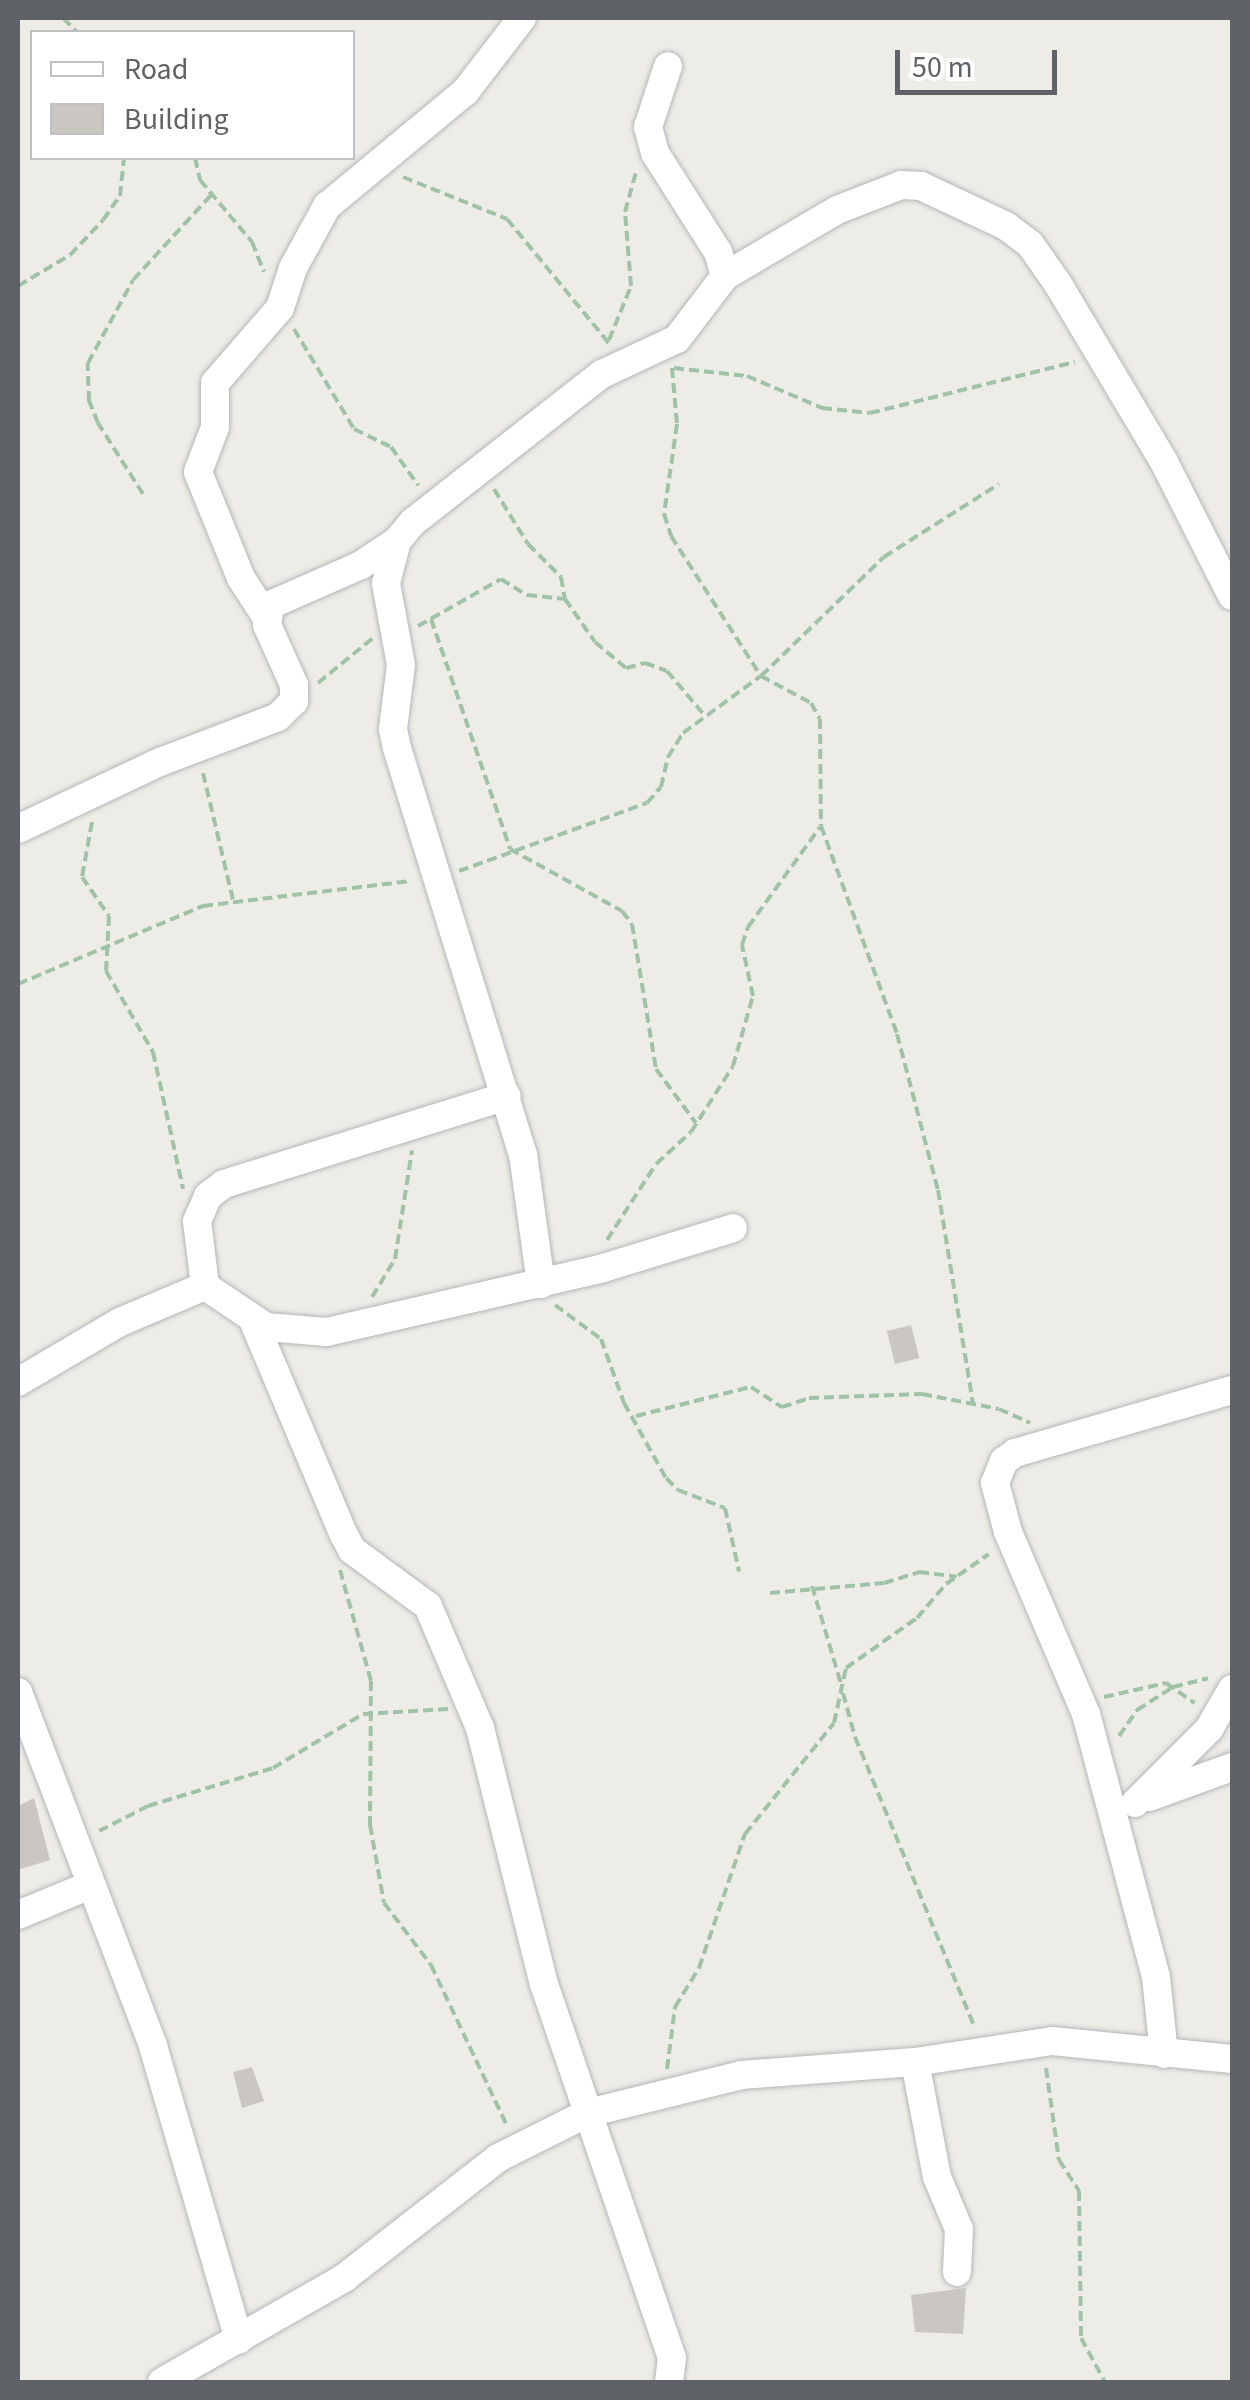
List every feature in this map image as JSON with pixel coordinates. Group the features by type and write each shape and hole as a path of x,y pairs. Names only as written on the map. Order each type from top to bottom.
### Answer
{"street":[{"path":"18,828 278,717 294,701 265,614 242,578 198,460 214,427 215,383 280,308 293,268 328,206 465,92 522,18"},
{"path":"668,66 648,127 654,153 718,252 725,276"},
{"path":"265,614 276,600 361,566 397,541 475,470 602,374 620,352 677,339 725,276 837,210 901,185 921,186 974,208 1030,244 1100,354 1232,596"},
{"path":"397,541 386,583 401,664 393,729 524,1155 538,1284"},
{"path":"205,1286 197,1221 208,1196 224,1184 508,1096"},
{"path":"252,1320 287,1332 352,1326 600,1269 733,1228"},
{"path":"18,1382 120,1322 205,1286 229,1298 252,1320 352,1550 428,1606 472,1709 514,1880 672,2358 668,2382"},
{"path":"1164,2054 1156,1977 1123,1807 1103,1777 1078,1698 1008,1532 995,1483 1004,1461 1067,1436 1232,1390"},
{"path":"1123,1807 1210,1729 1223,1683"},
{"path":"18,1692 88,1886 153,2046 239,2340"},
{"path":"1123,1807 1232,1767"},
{"path":"18,1915 88,1886"},
{"path":"162,2382 344,2278 512,2150 588,2113 662,2093 786,2068 916,2062 1029,2044 1081,2041 1164,2054 1232,2059"},
{"path":"916,2062 937,2177 959,2229 957,2272"}],"path":[{"path":"602,374 620,352 631,286 625,212 648,127"},
{"path":"388,158 416,185 507,219 620,352 672,368 747,376 822,408 870,414 1006,384 1100,354"},
{"path":"18,286 32,283 70,256 104,220 120,196 124,160"},
{"path":"195,160 200,180 252,242 280,308 354,429 392,447 436,502"},
{"path":"143,494 89,402 88,363 132,280 213,193"},
{"path":"672,368 677,424 664,514 670,536 761,676 812,703 820,719 821,826 898,1034 938,1190 974,1403"},
{"path":"475,470 561,577 564,599 617,662 667,670 705,716"},
{"path":"18,984 203,906 440,879 510,848 648,803 661,788 668,757 683,733 761,676 843,590 999,484"},
{"path":"294,701 393,630 431,619 501,579 527,595 564,599"},
{"path":"431,619 510,848 610,904 632,924 656,1068 696,1123"},
{"path":"197,749 233,901"},
{"path":"101,791 82,877 109,916 103,949 106,970 152,1052 180,1183 197,1221"},
{"path":"600,1269 618,1218 656,1164 696,1123 744,1041 753,996 742,945 748,927 821,826"},
{"path":"352,1326 394,1260 412,1173 412,1124"},
{"path":"538,1284 601,1339 624,1403 636,1416 678,1490 725,1508 739,1571"},
{"path":"636,1416 751,1387 782,1406 810,1398 885,1392 974,1403 1067,1436"},
{"path":"662,2093 675,2042 675,2006 699,1968 745,1834 810,1759 834,1724 846,1668 917,1618 1008,1532"},
{"path":"336,1560 372,1681 370,1826 384,1903 431,1965 504,2114 512,2150"},
{"path":"770,1593 812,1586 884,1583 918,1572 959,1577"},
{"path":"812,1586 855,1737 985,2051"},
{"path":"1078,1698 1124,1697 1153,1684 1223,1683"},
{"path":"1103,1777 1137,1710 1174,1686"},
{"path":"72,1842 148,1806 262,1773 371,1713 472,1709"},
{"path":"1029,2044 1049,2076 1059,2160 1079,2191 1080,2330 1105,2382"}],"building":[{"path":"911,1325 919,1358 895,1364 887,1331"},
{"path":"34,1798 50,1860 18,1870 18,1806"},
{"path":"252,2067 264,2101 242,2108 233,2072"},
{"path":"966,2288 963,2334 915,2332 911,2295"}]}
